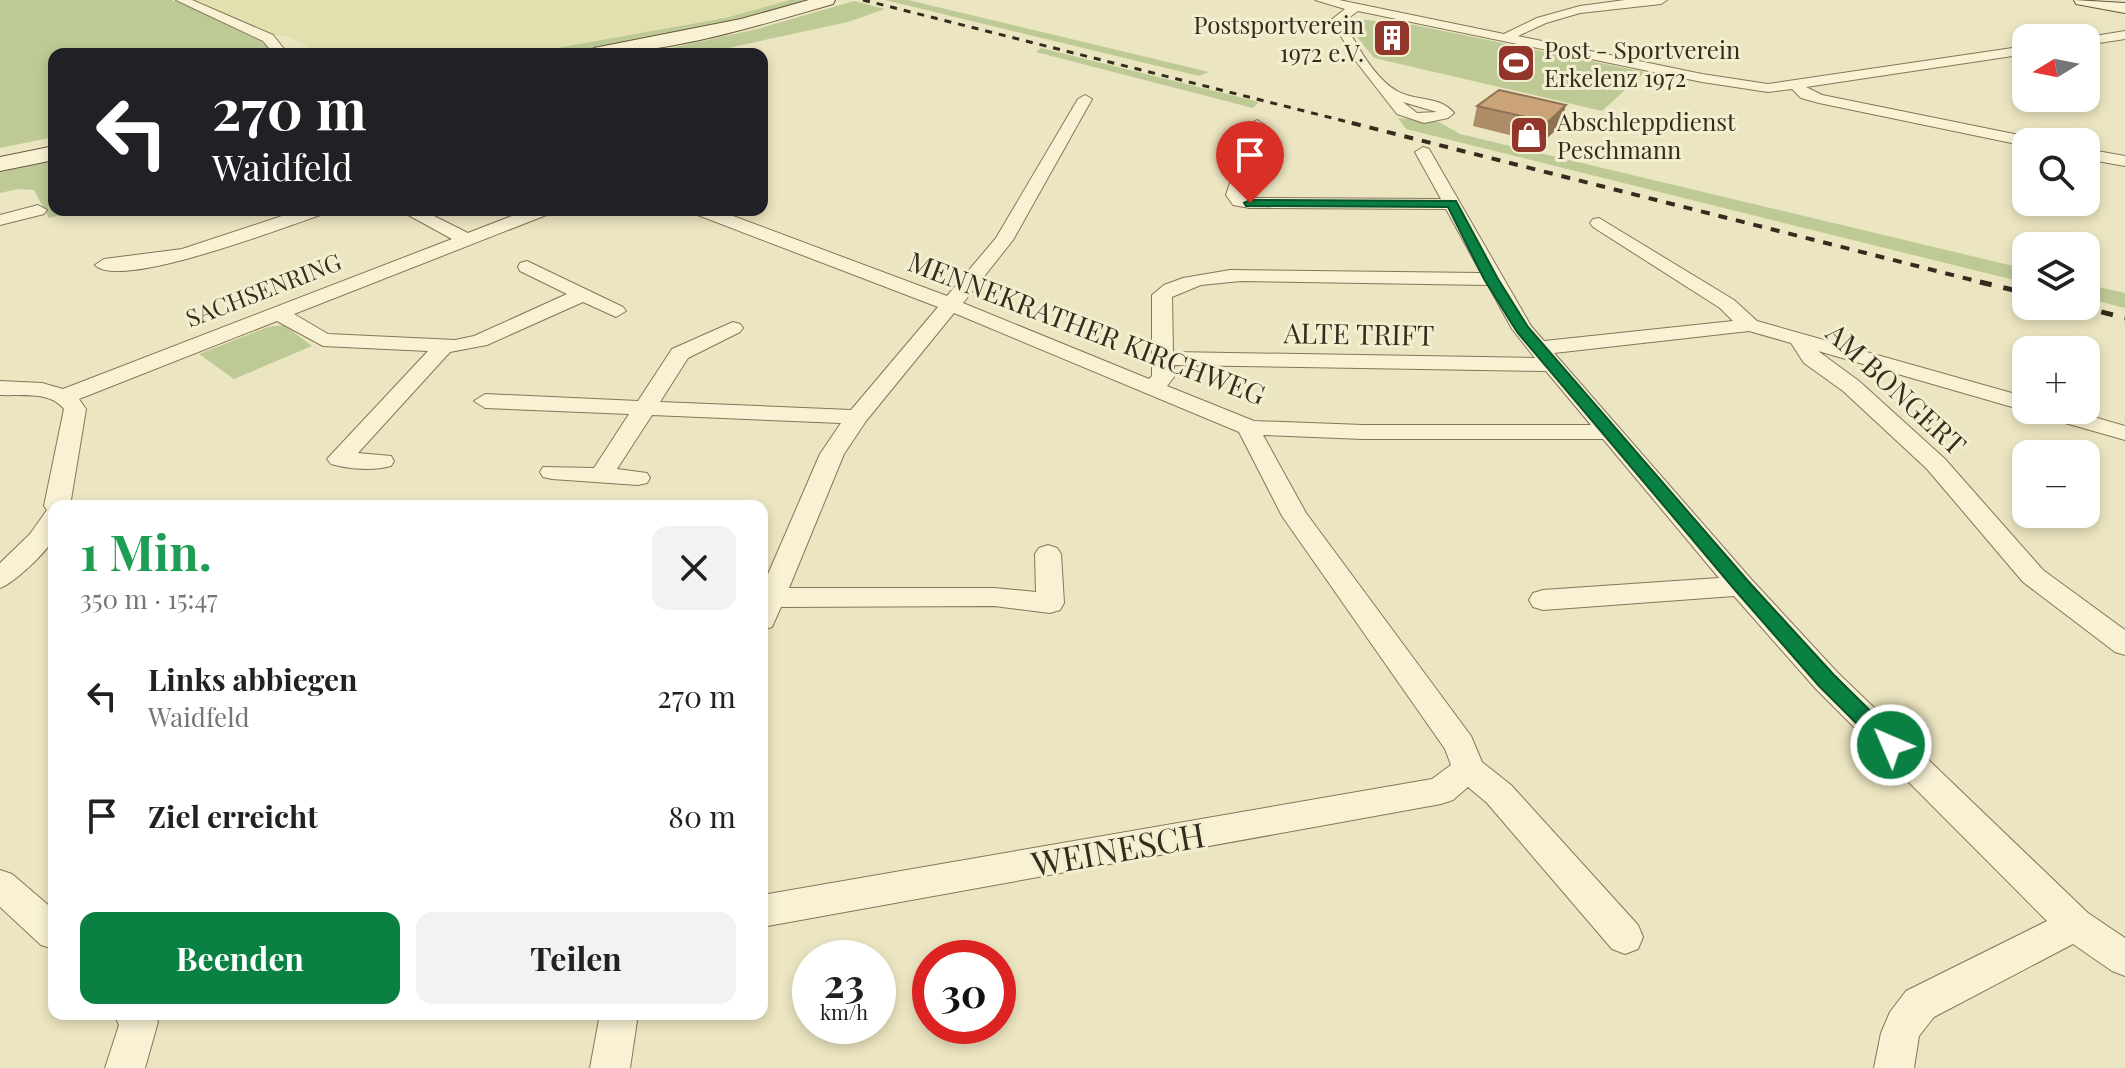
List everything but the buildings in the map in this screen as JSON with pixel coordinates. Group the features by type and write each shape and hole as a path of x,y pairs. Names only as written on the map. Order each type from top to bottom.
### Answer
{"main road":[{"path":"624,48 744,24 827,0"},
{"path":"2082,0 2125,10"},
{"path":"0,164 48,154"}],"street":[{"path":"182,0 261,34 275,48"},
{"path":"1321,0 1741,85 1796,85 2012,52"},
{"path":"1504,39 1530,22 1552,14 1661,0"},
{"path":"1354,8 1337,20 1342,33 1391,95"},
{"path":"2100,39 2125,35"},
{"path":"1796,85 1806,95 1819,99 2012,139"},
{"path":"768,607 832,454 857,417 1004,240 1085,99"},
{"path":"1257,125 1235,195 1239,201 1452,204"},
{"path":"1423,152 1491,279 1522,329 1741,586 1827,681 2075,925 2125,959"},
{"path":"2100,157 2125,161"},
{"path":"0,220 38,210"},
{"path":"104,265 126,265 191,253 299,216"},
{"path":"420,216 466,239"},
{"name":"SACHSENRING","path":"65,396 527,216"},
{"name":"MENNEKRATHER KIRCHWEG","path":"717,216 951,305 1250,428 1363,432 1609,432"},
{"path":"1599,223 1727,304 1750,325 2012,400"},
{"path":"527,267 616,311"},
{"path":"1153,388 1163,377 1165,358 1162,295 1176,285 1208,276 1491,279"},
{"path":"277,312 323,340 444,346 480,341 582,295"},
{"name":"ALTE TRIFT","path":"1165,358 1545,356 1750,325"},
{"path":"601,475 648,408 680,354 733,328"},
{"name":"AM BONGERT","path":"1803,339 1801,344 1812,358 1851,386 1936,464 2033,576 2125,645"},
{"path":"382,461 339,459 444,346"},
{"path":"0,388 42,390 65,396 75,409 58,500"},
{"path":"485,401 857,417"},
{"path":"2094,424 2125,433"},
{"path":"1250,428 1253,441 1295,516 1460,745 1468,769 1499,794 1625,937"},
{"path":"552,472 638,478"},
{"path":"0,579 39,540 48,526"},
{"path":"768,609 994,597 1050,603 1048,554"},
{"path":"1543,600 1741,586"},
{"name":"WEINESCH","path":"768,910 1441,791 1468,769"},
{"path":"0,885 48,928"},
{"path":"1894,1068 1896,1038 1906,1019 1920,1004 2075,925"},
{"path":"125,1068 138,1020"},
{"path":"610,1068 618,1020"}],"shaded area":[{"path":"189,0 790,0 725,18 557,48 310,48 287,36 273,35"}],"green space":[{"path":"0,0 172,0 252,33 268,48 48,48 48,138 0,148"},
{"path":"790,0 813,0 706,29 633,44 603,48 557,48 725,18"},
{"path":"885,0 908,0 1209,72 1199,76"},
{"path":"854,1 885,9 848,22 728,48 671,48 757,29"},
{"name":"Post - Sportverein Erkelenz 1972","path":"1348,18 1414,25 1645,72 1602,111 1374,58 1350,28"},
{"path":"1041,48 1259,102 1253,108 1036,52"},
{"path":"1398,118 1439,122 1460,134 2012,266 2012,280 1406,129"},
{"path":"48,162 48,216 58,216 49,218 34,190 18,189 0,193 0,172"},
{"path":"2100,287 2125,293 2125,308 2100,302"},
{"path":"284,325 312,346 234,379 199,354 268,327"}],"railway":[{"path":"863,0 1360,125"},
{"path":"1352,123 1982,282"},
{"path":"1982,282 2012,290"},
{"path":"1982,282 1988,284"},
{"path":"2100,312 2125,318"}],"place":[{"name":"Postsportverein 1972 e.V.","path":"1392,38"},
{"name":"Post - Sportverein Erkelenz 1972","path":"1516,63"},
{"name":"Abschleppdienst Peschmann","path":"1529,135"}],"route":[{"path":"1250,203 1452,204 1491,279 1522,329 1741,586 1827,681 1891,745"}]}
